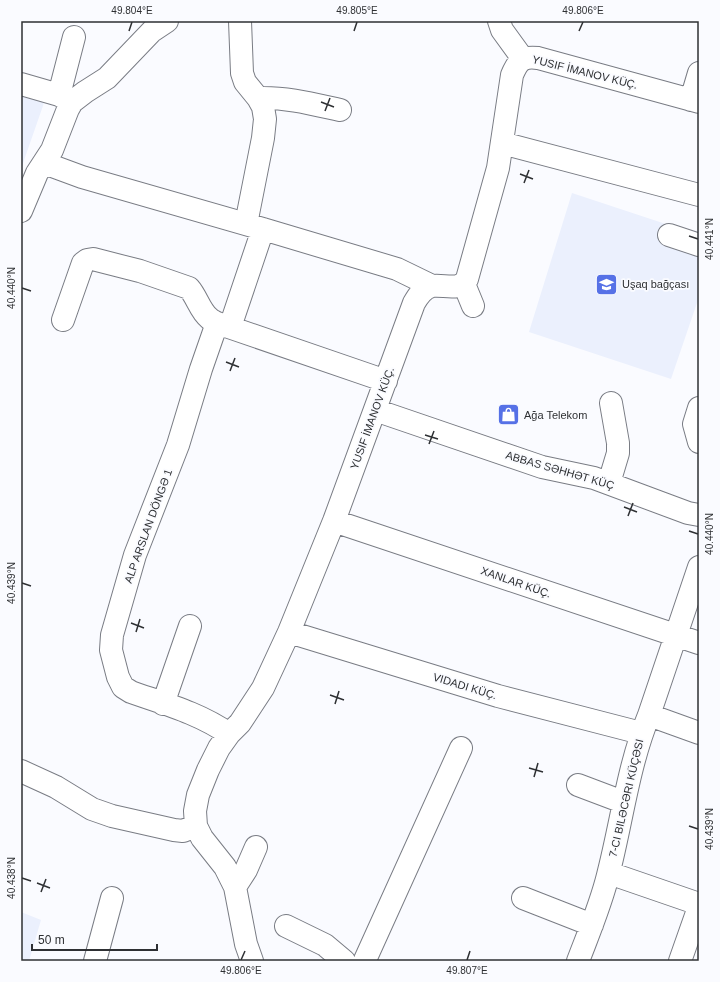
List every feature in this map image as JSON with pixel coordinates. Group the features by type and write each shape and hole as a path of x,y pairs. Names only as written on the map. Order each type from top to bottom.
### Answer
{"street":[{"path":"21,84 66,99 85,92 108,78 152,31 167,21"},
{"path":"240,21 242,73 245,82 258,98 263,107 265,119 254,226"},
{"path":"498,21 502,30 523,59"},
{"path":"21,210 30,188 54,144 68,109 66,99 74,37"},
{"name":"YUSIF İMANOV KÜÇ.","path":"464,284 469,273 494,183 502,143 512,75 516,65 523,59 530,57 538,58 695,101"},
{"path":"695,101 699,73"},
{"path":"258,98 275,97 340,110"},
{"path":"502,143 699,195"},
{"path":"44,163 82,177 254,226 397,270 432,286 457,286 464,284 473,306"},
{"name":"ALP ARSLAN DÖNGƏ 1","path":"229,734 198,715 163,704 131,692 123,687 118,677 111,650 112,635 135,554 178,445 200,370 224,325 254,226"},
{"path":"669,235 699,245"},
{"path":"63,320 83,263 87,260 93,259 140,271 189,288 194,294 204,313 209,318 224,325 386,381"},
{"name":"YUSIF İMANOV KÜÇ.","path":"196,826 195,811 198,795 208,770 219,748 229,734 240,723 264,688 289,632 334,521 414,303 419,295 432,286"},
{"path":"609,483 618,453 618,443 611,403"},
{"path":"699,408 694,424 696,436 699,442"},
{"name":"ABBAS SƏHHƏT KÜÇ","path":"375,410 542,467 587,476 688,513 699,515"},
{"name":"XANLAR KÜÇ.","path":"334,521 699,643"},
{"name":"7-CI BILƏCƏRI KÜÇƏSI","path":"578,961 603,894 609,873 623,802 645,724 699,567"},
{"path":"163,704 190,626"},
{"name":"VIDADI KÜÇ.","path":"289,632 498,696 699,733"},
{"path":"286,926 356,961 461,748"},
{"path":"21,771 56,787 92,809 112,816 174,830 183,831 196,826 202,838 225,867 235,887 246,944 252,961"},
{"path":"578,785 623,802"},
{"path":"235,887 246,870 256,847"},
{"path":"609,873 699,905 680,961"},
{"path":"95,961 112,898"},
{"path":"523,898 592,925"}],"shaded area":[{"path":"21,92 45,100 21,169"},
{"path":"572,193 699,235 699,297 671,379 529,332"},
{"path":"21,912 41,920 29,961 21,961"}],"place":[{"name":"Uşaq bağçası","path":"607,284"},
{"name":"Ağa Telekom","path":"509,415"}]}
